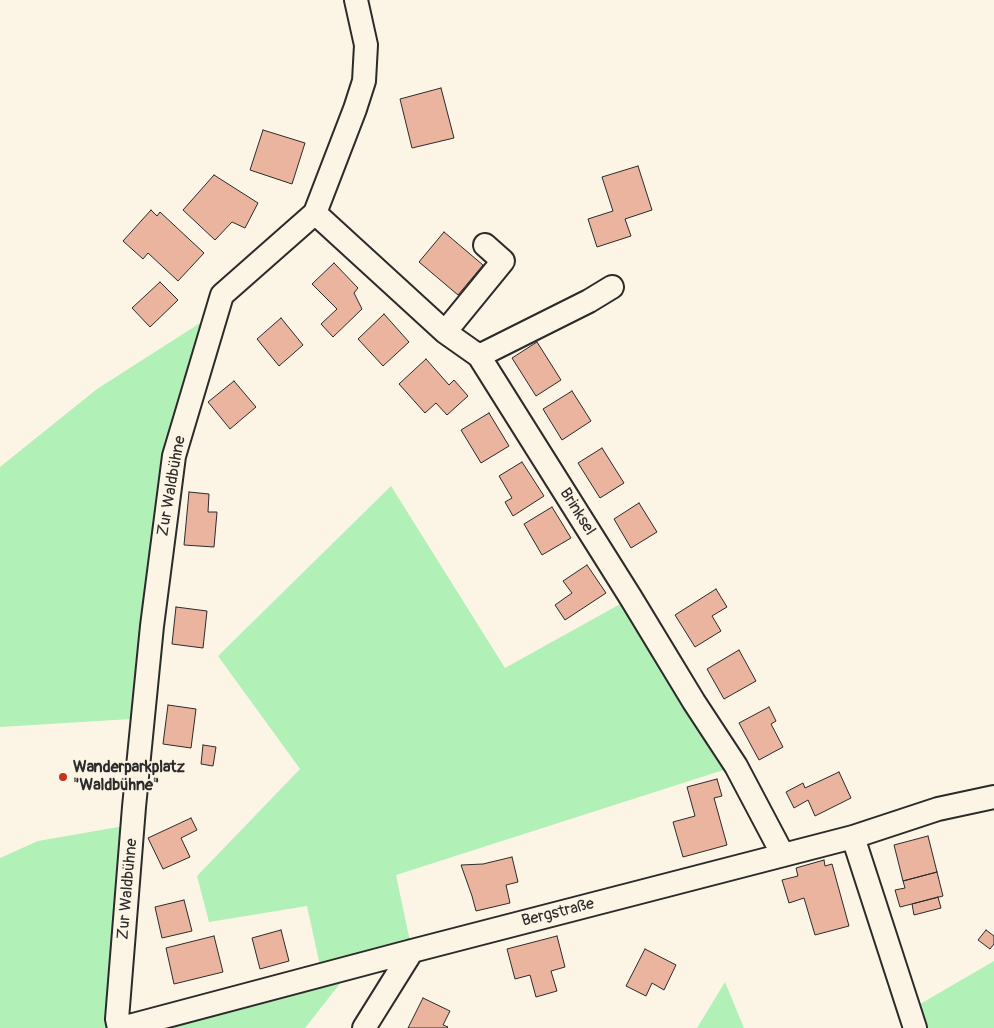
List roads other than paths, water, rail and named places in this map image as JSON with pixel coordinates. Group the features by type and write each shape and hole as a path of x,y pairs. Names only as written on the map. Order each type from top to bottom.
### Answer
{"street":[{"name":"Zur Waldbühne","path":"121,1028 117,1019 134,807 152,626 174,456 222,295 315,213 355,110 364,81 366,46 356,0"},
{"name":"Brinksel","path":"315,213 445,332 479,356 694,702 736,766 784,855"},
{"path":"445,332 503,261 485,245"},
{"path":"479,356 589,301 612,287"},
{"name":"Bergstraße","path":"121,1028 853,837 938,809 994,797"},
{"path":"853,837 915,1028"},
{"path":"364,1028 412,951"}],"place":[{"name":"Wanderparkplatz \"Waldbühne\"","path":"63,777"}]}
